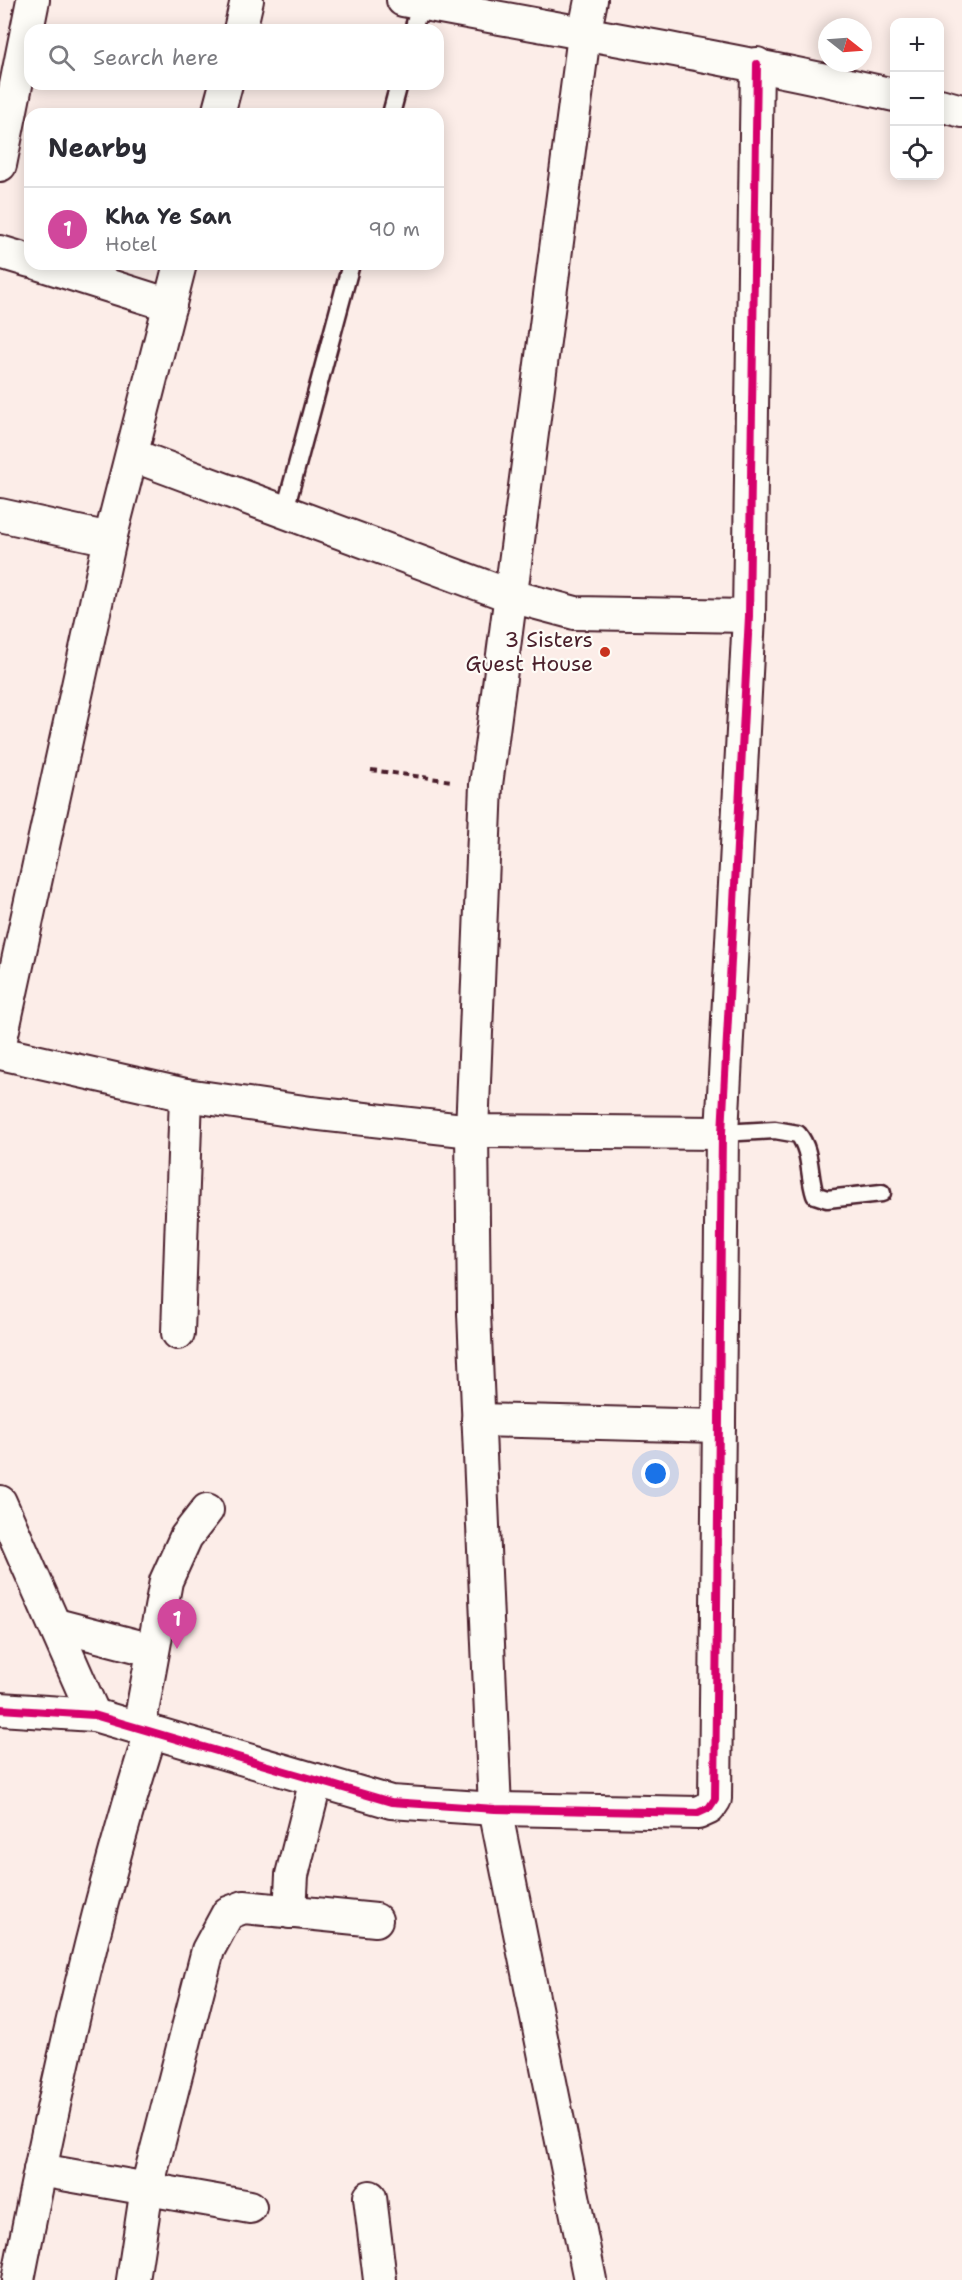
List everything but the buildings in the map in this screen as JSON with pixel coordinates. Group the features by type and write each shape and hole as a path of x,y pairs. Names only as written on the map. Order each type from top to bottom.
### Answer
{"street":[{"path":"28,24 33,0"},
{"path":"241,24 247,0"},
{"path":"590,2280 495,1809 478,1420 472,1131 486,785 584,35 591,0"},
{"path":"412,11 584,35 757,64 890,94"},
{"path":"0,165 24,45"},
{"path":"0,1709 94,1715 392,1802 495,1809 698,1813 709,1808 715,1799 722,1133 749,616 757,64"},
{"path":"220,108 224,90"},
{"path":"944,106 962,111"},
{"path":"0,252 24,259"},
{"path":"59,270 170,305"},
{"path":"0,1043 110,539 179,270"},
{"path":"132,455 285,510 511,596 575,613 749,616"},
{"path":"0,515 110,539"},
{"path":"0,1053 186,1095 311,1113 472,1131 722,1133"},
{"path":"178,1333 186,1095"},
{"path":"478,1420 719,1426"},
{"path":"0,1502 56,1624 94,1715"},
{"path":"18,2280 40,2170 145,1730 152,1650 166,1581 186,1537 207,1510"},
{"path":"56,1624 152,1650"},
{"path":"290,1912 292,1875 316,1780"},
{"path":"133,2280 147,2188 208,1950 228,1913 244,1907 376,1920"},
{"path":"40,2170 250,2207"},
{"path":"370,2197 380,2280"}],"lane":[{"path":"393,108 397,90"},
{"path":"285,510 349,270"},
{"path":"722,1133 775,1130 798,1134 806,1145 810,1181 815,1195 827,1199 882,1193"}],"path":[{"path":"371,770 486,785"}],"cycle path":[{"path":"0,1709 94,1715 391,1802 495,1809 698,1813 709,1808 715,1799 722,1133 749,616 757,64"}],"place":[{"name":"3 Sisters Guest House","path":"605,652"},
{"name":"Kha Ye San","path":"177,1649"}]}
